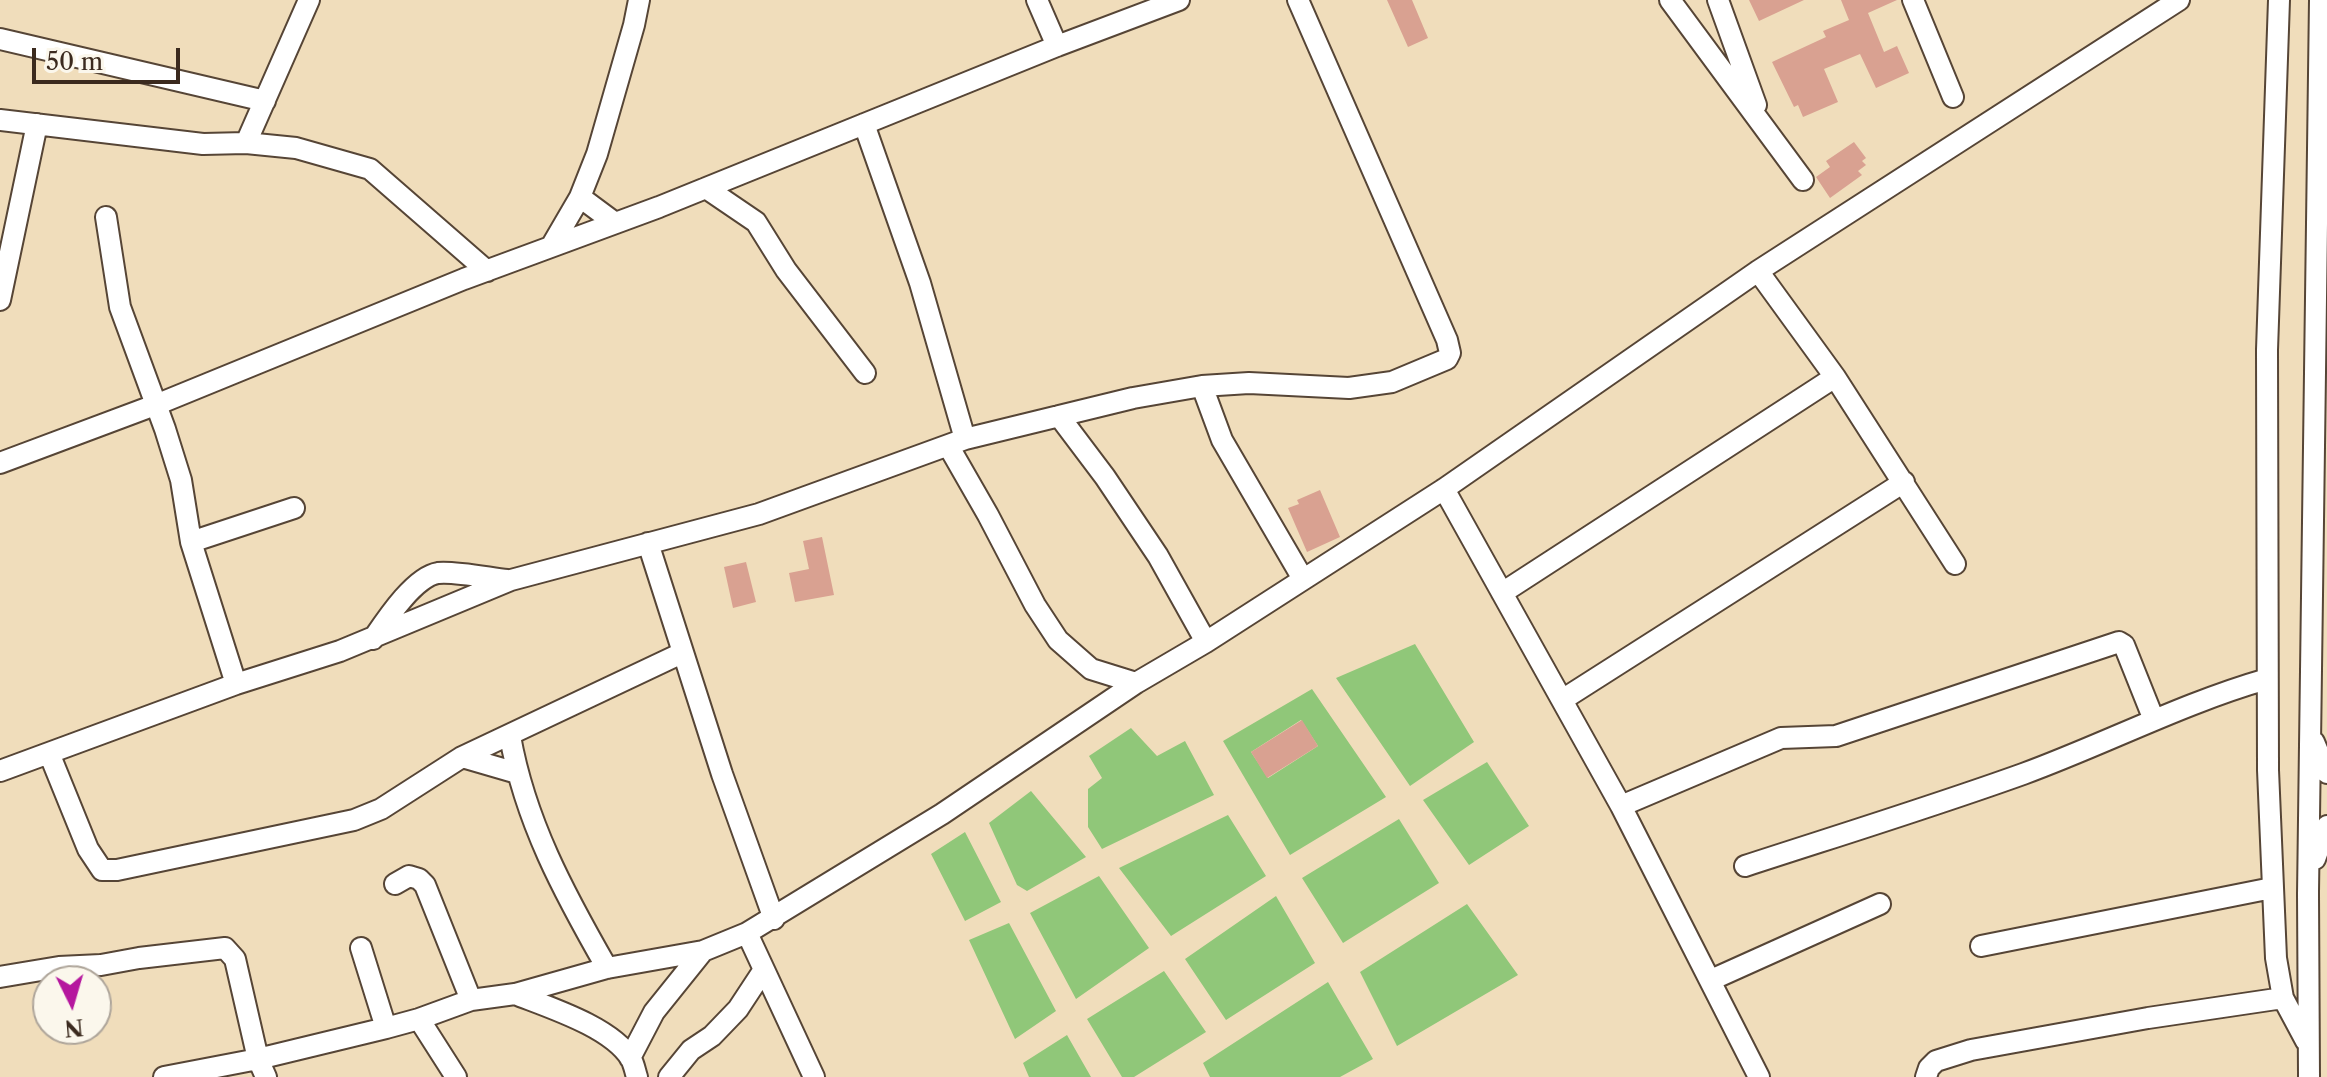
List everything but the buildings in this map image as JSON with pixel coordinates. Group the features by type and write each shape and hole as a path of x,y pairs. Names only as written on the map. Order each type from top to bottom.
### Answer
{"street":[{"path":"246,143 309,0"},
{"path":"552,245 580,197 597,154 639,0"},
{"path":"1037,0 1057,46"},
{"path":"0,463 1179,0"},
{"path":"0,771 236,684 373,639 511,580 759,514 957,443 1133,398 1202,386 1249,383 1349,388 1392,382 1440,363 1450,353 1298,0"},
{"path":"1670,0 1803,180"},
{"path":"1718,0 1764,126"},
{"path":"1913,0 1953,97"},
{"path":"164,1077 262,1068 471,1000 515,994 607,968 703,951 774,919 942,814 1136,683 1206,642 1444,489 1758,271 2179,0"},
{"path":"2279,0 2267,350 2267,679 2272,888 2276,958 2283,998 2309,1047"},
{"path":"2317,898 2310,659 2320,0"},
{"path":"0,39 265,101"},
{"path":"0,120 203,144 246,143 296,148 370,169 487,271"},
{"path":"0,300 37,124"},
{"path":"864,124 920,283 957,443 988,515 1035,605 1058,640 1091,669 1136,683"},
{"path":"706,188 756,222 786,270 865,373"},
{"path":"580,197 615,223"},
{"path":"106,217 120,307 181,480 191,542 236,684"},
{"path":"1758,271 1835,377 1955,564"},
{"path":"1502,593 1835,377"},
{"path":"1202,386 1222,440 1303,579"},
{"path":"1059,416 1158,556 1206,642"},
{"path":"1562,700 1904,482"},
{"path":"1444,489 1621,806 1759,1077"},
{"path":"191,542 294,508"},
{"path":"648,543 682,653 774,919"},
{"path":"373,639 409,592 421,581 438,573 511,580"},
{"path":"1621,806 1781,738 1836,736 2119,642 2124,645 2154,720"},
{"path":"49,753 88,849 102,870 117,870 354,820 381,809 462,757 682,653"},
{"path":"2310,659 2327,676"},
{"path":"1745,866 2023,774 2199,700 2267,679"},
{"path":"2310,722 2316,752 2327,773"},
{"path":"510,736 517,773 546,854 607,968"},
{"path":"462,757 517,773"},
{"path":"2309,1077 2308,926 2317,898 2319,845 2327,826"},
{"path":"395,884 409,876 425,885 471,1000"},
{"path":"1981,946 2272,888"},
{"path":"1711,980 1880,904"},
{"path":"747,933 814,1077"},
{"path":"0,977 225,948 235,959 262,1068"},
{"path":"361,948 386,1028"},
{"path":"634,1068 654,1012 703,951"},
{"path":"669,1077 691,1050 731,1018 763,971"},
{"path":"515,994 594,1028 616,1044 634,1068"},
{"path":"1926,1077 1936,1061 1971,1050 2121,1022 2283,998"},
{"path":"419,1019 456,1077"}],"green space":[{"path":"1415,644 1474,742 1410,786 1336,678"},
{"path":"1312,689 1386,797 1290,855 1223,741","holes":["1301,720 1318,746 1268,778 1251,752"]},
{"path":"1131,728 1157,756 1185,741 1214,795 1102,849 1088,827 1088,789 1102,778 1089,756"},
{"path":"1487,762 1529,826 1469,865 1423,800"},
{"path":"1031,791 1086,857 1027,891 1017,885 989,823"},
{"path":"1228,815 1266,876 1171,936 1119,868"},
{"path":"1399,819 1439,883 1343,943 1302,878"},
{"path":"965,832 1001,902 965,921 931,854"},
{"path":"1099,876 1149,948 1076,999 1030,913"},
{"path":"1276,896 1315,963 1226,1020 1185,959"},
{"path":"1467,904 1518,975 1397,1046 1360,972"},
{"path":"1009,923 1056,1011 1015,1039 969,940"},
{"path":"1164,971 1206,1032 1134,1077 1122,1077 1087,1019"},
{"path":"1328,982 1373,1059 1340,1077 1210,1077 1203,1063"},
{"path":"1067,1035 1091,1077 1029,1077 1023,1063"}]}
